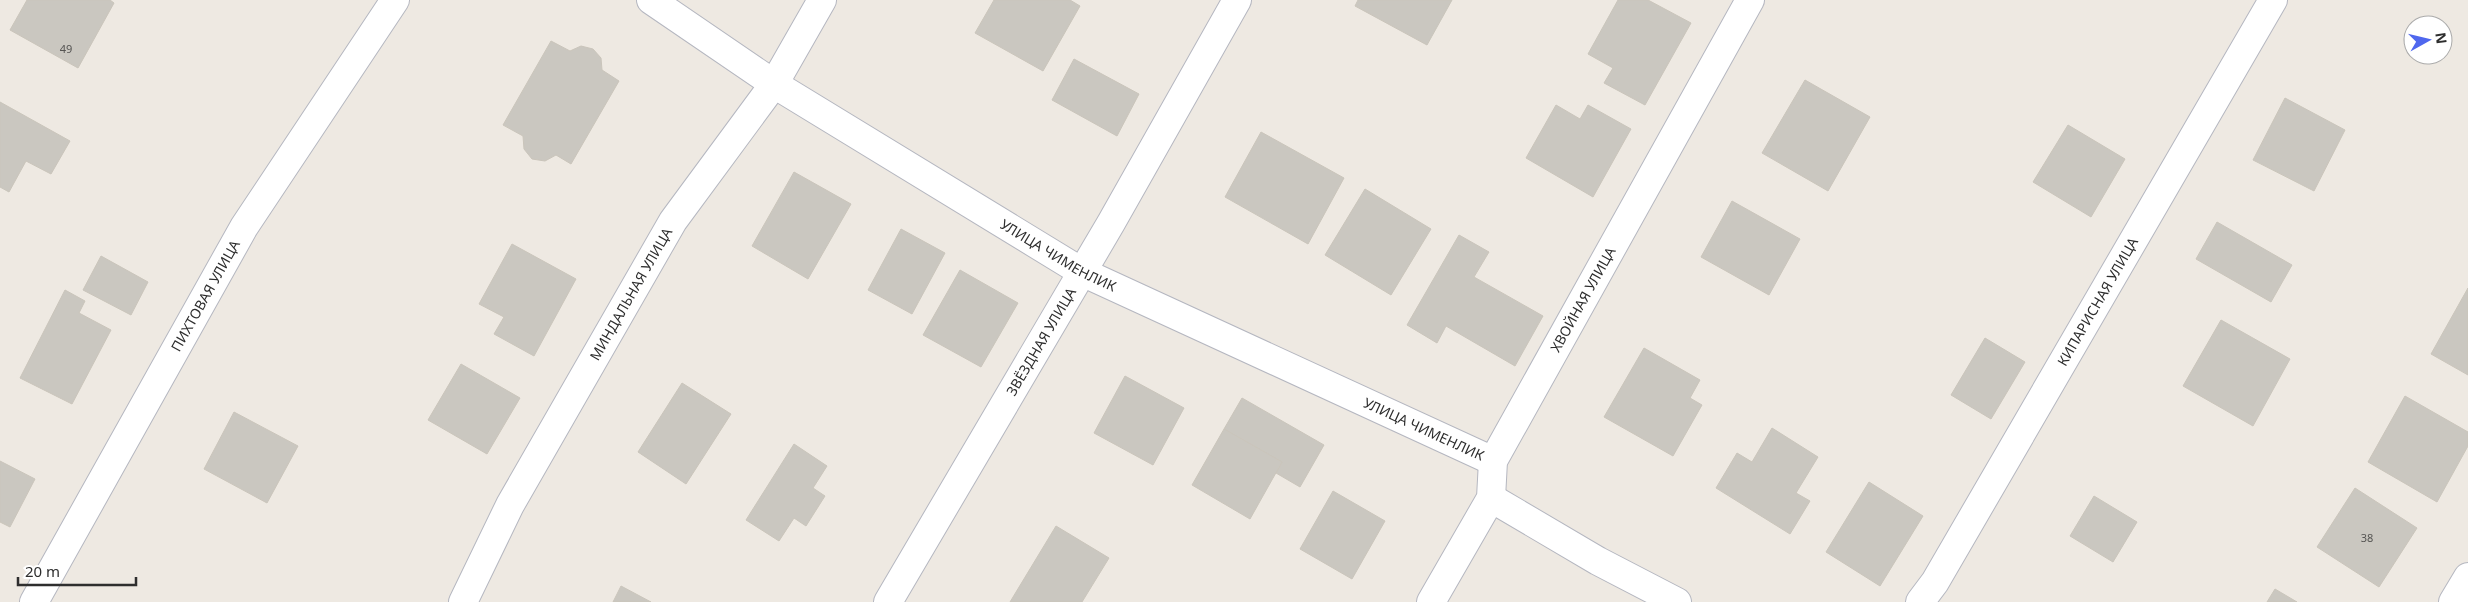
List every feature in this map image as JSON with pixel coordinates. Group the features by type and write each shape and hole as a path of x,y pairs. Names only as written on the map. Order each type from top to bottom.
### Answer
{"street":[{"name":"ПИХТОВАЯ УЛИЦА","path":"34,602 244,227 395,0"},
{"name":"УЛИЦА ЧИМЕНЛИК","path":"651,0 774,84 1082,272 1493,461"},
{"name":"МИНДАЛЬНАЯ УЛИЦА","path":"463,602 510,505 673,221 774,84 822,0"},
{"name":"ЗВЁЗДНАЯ УЛИЦА","path":"888,602 1082,272 1237,0"},
{"name":"ХВОЙНАЯ УЛИЦА","path":"1431,602 1491,498 1493,461 1750,0"},
{"name":"КИПАРИСНАЯ УЛИЦА","path":"1920,602 1935,582 2273,0"},
{"path":"1491,498 1598,561 1677,602"},
{"path":"2453,602 2468,576"}],"building":[{"path":"27,0 110,0 114,3 78,68 10,30"},
{"path":"994,0 1070,0 1080,6 1043,71 975,33"},
{"path":"1358,0 1452,0 1427,45 1355,6"},
{"path":"1618,0 1648,0 1691,23 1645,105 1604,83 1613,68 1588,54"},
{"path":"551,41 570,51 581,46 593,49 601,58 602,70 619,81 571,164 556,155 545,161 532,159 524,149 523,136 503,125"},
{"path":"1074,59 1139,94 1117,136 1052,100"},
{"path":"1805,80 1870,117 1828,191 1762,153"},
{"path":"2285,98 2345,130 2314,191 2253,160"},
{"path":"0,102 70,141 51,174 26,161 9,192 0,187"},
{"path":"1556,105 1580,119 1588,105 1631,129 1593,197 1526,158"},
{"path":"2068,125 2125,159 2091,217 2033,182"},
{"path":"1261,132 1344,178 1308,244 1225,197"},
{"path":"794,172 851,204 808,279 752,246"},
{"path":"1365,189 1431,229 1391,295 1325,255"},
{"path":"1732,201 1800,239 1769,295 1701,257"},
{"path":"2217,222 2292,265 2271,302 2196,259"},
{"path":"901,229 945,253 912,314 868,290"},
{"path":"1459,235 1489,252 1474,277 1543,316 1515,366 1446,326 1437,343 1407,325"},
{"path":"512,244 576,279 534,356 494,334 504,317 479,304"},
{"path":"101,256 148,282 131,315 83,290"},
{"path":"960,270 1018,303 981,367 923,335"},
{"path":"2468,288 2468,375 2431,354"},
{"path":"65,290 85,301 79,313 111,330 72,404 20,378"},
{"path":"2221,320 2290,359 2253,426 2183,386"},
{"path":"1985,338 2025,362 1991,419 1951,395"},
{"path":"1644,348 1700,380 1690,398 1702,405 1673,456 1604,417"},
{"path":"461,364 520,398 487,454 428,420"},
{"path":"1125,376 1184,408 1153,465 1094,433"},
{"path":"682,383 731,414 686,484 638,452"},
{"path":"2405,396 2468,432 2468,446 2437,502 2368,462"},
{"path":"1242,398 1324,445 1300,487 1276,473 1282,462 1224,429"},
{"path":"234,412 298,446 267,503 204,469"},
{"path":"1772,428 1818,457 1796,493 1810,501 1790,534 1716,488 1737,453 1752,462"},
{"path":"1224,429 1282,462 1250,519 1192,485"},
{"path":"794,444 827,466 813,488 825,496 806,526 794,518 779,541 746,520"},
{"path":"0,461 35,479 10,527 0,522"},
{"path":"1869,482 1923,516 1880,586 1826,552"},
{"path":"2355,488 2417,528 2379,587 2317,547"},
{"path":"1333,491 1385,521 1352,579 1300,549"},
{"path":"2094,496 2137,522 2113,562 2070,536"},
{"path":"1056,526 1109,558 1082,602 1010,602"},
{"path":"621,586 651,602 613,602"},
{"path":"2275,589 2297,602 2267,602"}]}
